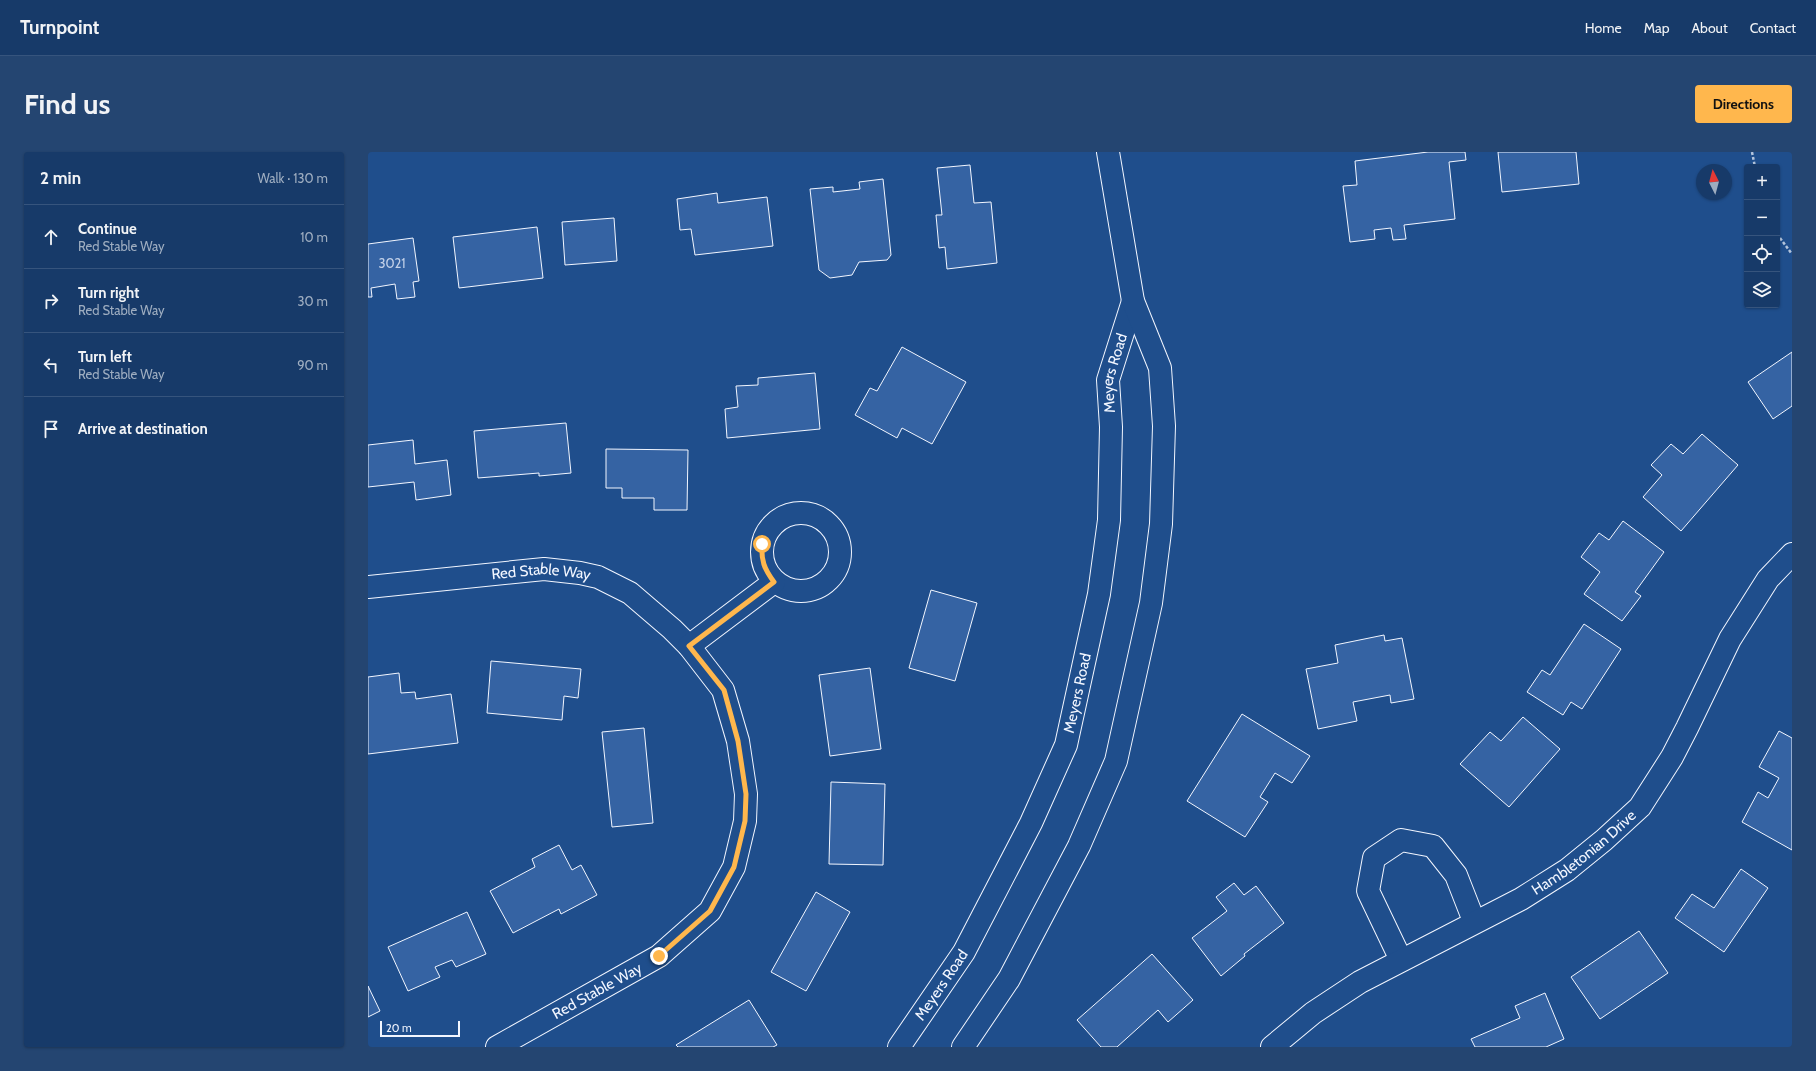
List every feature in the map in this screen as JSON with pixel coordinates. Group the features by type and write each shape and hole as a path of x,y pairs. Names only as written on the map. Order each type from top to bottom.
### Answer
{"street":[{"name":"Meyers Road","path":"963,1047 1009,979 1078,846 1116,761 1151,603 1161,524 1164,426 1160,368 1134,301 1108,152"},
{"name":"Meyers Road","path":"899,1047 964,952 1031,824 1066,745 1099,594 1109,520 1112,427 1108,380 1134,301"},
{"name":"Hambletonian Drive","path":"1272,1047 1313,1013 1360,982 1474,921 1520,899 1567,870 1604,840 1640,807 1672,757 1730,639 1768,579 1792,554"},
{"name":"Red Stable Way","path":"368,587 544,569 580,573 598,577 630,593 672,629 689,646 724,690 738,741 746,794 745,821 734,867 710,911 659,956 497,1047"},
{"path":"689,646 774,582"},
{"path":"1401,960 1368,891 1374,858 1401,840 1433,846 1456,875 1474,921"}],"path":[{"path":"1752,152 1754,164"},
{"path":"1778,236 1792,254"}],"building":[{"path":"1428,152 1465,152 1466,160 1449,162 1455,219 1404,225 1406,239 1393,240 1391,228 1374,230 1375,239 1350,242 1343,186 1357,185 1355,161"},
{"path":"1498,152 1576,152 1579,184 1502,192"},
{"path":"970,165 974,203 991,202 997,263 947,269 945,247 939,248 936,215 942,215 937,168"},
{"path":"883,179 891,255 887,260 859,262 852,275 830,278 819,270 810,189 833,187 833,192 860,189 859,182"},
{"path":"717,193 718,203 767,197 773,246 695,255 691,229 680,230 677,199"},
{"path":"614,218 617,261 565,265 562,222"},
{"path":"537,227 543,278 459,288 453,237"},
{"path":"413,238 419,281 413,282 415,297 397,299 395,284 371,288 372,297 368,297 368,244"},
{"path":"902,347 966,382 932,444 902,428 897,438 855,415 870,388 877,391"},
{"path":"1792,352 1792,406 1773,419 1748,382"},
{"path":"815,373 820,429 727,438 725,409 738,407 736,386 758,385 758,378"},
{"path":"566,423 571,473 539,476 539,473 478,478 474,431"},
{"path":"1702,434 1738,465 1681,531 1643,497 1662,475 1651,465 1671,444 1683,454"},
{"path":"413,440 415,464 447,460 451,495 416,500 414,482 368,487 368,445"},
{"path":"606,449 688,450 687,510 654,510 654,498 622,498 622,488 606,488"},
{"path":"1623,521 1664,552 1635,592 1641,596 1622,621 1584,594 1600,572 1581,557 1599,533 1609,540"},
{"path":"931,590 977,603 955,681 909,668"},
{"path":"1584,624 1621,649 1582,709 1571,702 1563,715 1527,692 1542,670 1550,675"},
{"path":"1384,635 1385,641 1402,638 1414,699 1391,703 1390,695 1353,702 1357,721 1318,729 1306,669 1338,663 1335,645"},
{"path":"491,661 581,669 578,698 564,696 562,720 487,713"},
{"path":"870,668 881,749 830,756 819,675"},
{"path":"399,673 401,693 415,692 416,699 451,694 458,743 368,754 368,677"},
{"path":"1242,714 1310,756 1292,783 1275,773 1260,797 1268,802 1245,837 1187,801"},
{"path":"1523,717 1560,749 1509,807 1460,764 1490,732 1501,741"},
{"path":"644,728 653,823 612,827 602,732"},
{"path":"1779,731 1792,738 1792,850 1742,822 1758,792 1768,798 1779,778 1759,767"},
{"path":"831,782 885,784 883,865 829,864"},
{"path":"559,845 572,870 581,865 597,895 561,914 559,909 513,933 490,891 535,867 532,859"},
{"path":"1741,869 1768,888 1724,952 1675,918 1692,894 1714,908"},
{"path":"1234,883 1244,895 1256,886 1284,923 1244,954 1245,956 1221,976 1192,938 1227,911 1216,897"},
{"path":"816,892 850,912 806,991 771,972"},
{"path":"467,912 486,954 456,967 452,960 435,967 440,977 408,991 388,947"},
{"path":"1639,931 1668,973 1600,1019 1571,977"},
{"path":"1152,954 1193,1000 1168,1022 1158,1010 1117,1047 1101,1047 1077,1020"},
{"path":"368,986 380,1011 368,1017"},
{"path":"1545,993 1564,1039 1546,1047 1475,1047 1471,1039 1520,1018 1515,1006"},
{"path":"749,1000 777,1045 773,1047 678,1047 676,1045"}],"route":[{"path":"659,956 710,911 734,867 745,821 746,794 738,741 724,690 689,646 774,582 766,571 761,558 762,544"}]}
